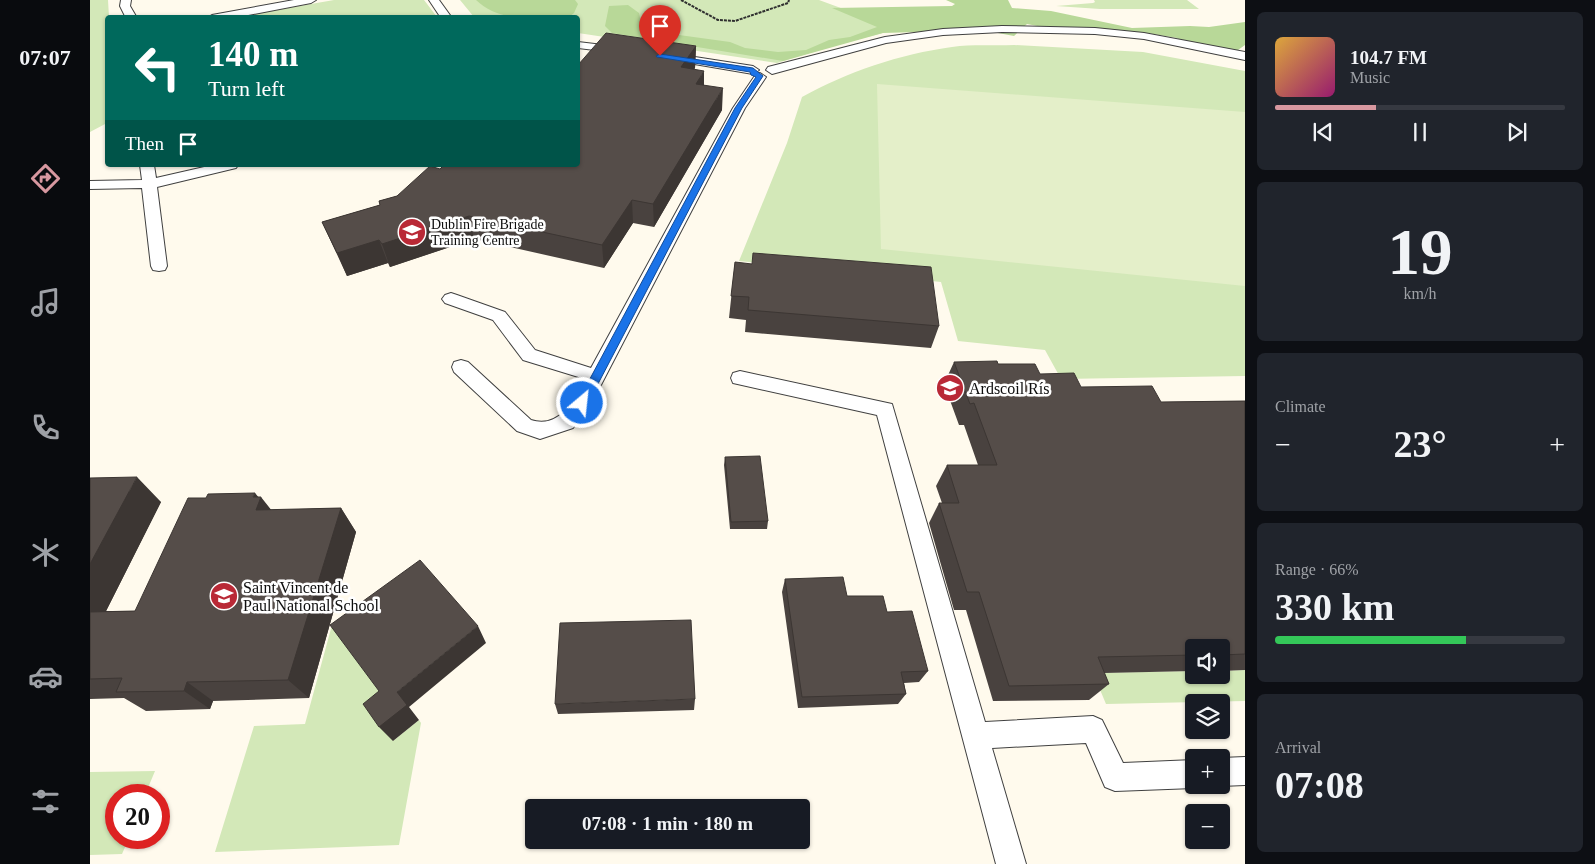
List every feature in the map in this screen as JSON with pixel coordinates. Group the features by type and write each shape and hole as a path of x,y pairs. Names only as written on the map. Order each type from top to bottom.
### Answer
{"lane":[{"path":"126,0 125,6 130,15"},
{"path":"228,15 311,0"},
{"path":"434,0 445,15"},
{"path":"660,56 761,72 885,40 943,32 1002,29 1095,31 1135,35 1245,56"},
{"path":"580,45 632,52"},
{"path":"461,367 524,426 540,431 566,423 582,403 739,108 761,72"},
{"path":"147,167 159,266"},
{"path":"90,185 149,184 222,167"},
{"path":"451,299 499,316 529,355 596,376"},
{"path":"740,378 885,408 1011,864"},
{"path":"975,736 1093,729 1116,777 1185,774"},
{"path":"1230,772 1245,772"}],"path":[{"path":"681,0 718,20 734,21 788,3 789,0"}],"green space":[{"path":"90,0 108,0 109,15 105,15 105,124 90,132"},
{"path":"334,0 424,0 435,15 248,15"},
{"path":"460,0 819,0 898,29 777,63 580,33 580,15 472,15"},
{"path":"476,0 575,0 578,4 572,15 504,15 486,8"},
{"path":"946,0 1008,0 1012,8 1051,11 1132,28 1209,27 1245,22 1245,45 1238,50 1218,50 1185,43 1177,38 1147,33 1078,34 1027,24 1014,36 982,30 883,33 783,61 612,33 605,26 609,6 628,5 639,13 641,23 650,31 730,42 745,48 778,52 806,50 829,40 850,37 877,27 832,8 952,6 955,4"},
{"path":"1094,0 1187,0 1199,9 1100,9 1056,6 1093,3 1095,2"},
{"path":"1014,45 1143,52 1245,71 1245,376 1061,379 1045,350 958,341 941,282 739,261 787,143 802,97 874,65 913,54 960,46"},
{"path":"877,84 1245,112 1245,286 881,249"},
{"path":"332,625 392,706 393,741 419,720 421,723 399,845 215,852 254,726 305,724"},
{"path":"1245,670 1245,701 1230,701 1230,694 1185,694 1185,702 1106,704 1093,673 1185,671 1185,684 1230,684 1230,671"},
{"path":"155,771 150,784 105,784 105,849 124,849 122,854 90,855 90,772"}],"building":[{"path":"606,33 696,46 681,67 704,71 696,84 723,88 653,204 632,200 602,245 469,216 382,244 379,240 337,253 322,222 380,205 379,201 397,196 429,167 440,169 442,167 580,167 580,63"},
{"path":"753,253 931,267 939,326 748,310 749,297 731,296 735,262 752,264"},
{"path":"997,361 998,364 1035,364 1040,374 1074,373 1081,387 1152,386 1161,402 1245,401 1245,654 1230,655 1230,639 1185,639 1185,655 1098,657 1109,684 1009,686 979,592 967,592 939,503 959,503 947,465 997,465 974,403 970,404 954,362"},
{"path":"760,456 768,521 731,522 725,457"},
{"path":"137,477 90,564 90,478"},
{"path":"255,493 253,497 261,497 256,510 341,508 288,680 187,682 184,691 116,692 122,678 90,679 90,612 135,611 188,498 206,498 208,494"},
{"path":"420,560 478,626 397,692 407,705 379,727 363,704 379,691 330,625"},
{"path":"843,577 847,596 883,596 887,612 912,611 928,671 901,672 906,694 802,697 785,579"},
{"path":"691,620 695,699 555,704 560,623"}],"place":[{"name":"Dublin Fire Brigade Training Centre","path":"412,232"},
{"name":"Ardscoil Rís","path":"950,388"},
{"name":"Saint Vincent de Paul National School","path":"224,596"}],"route":[{"path":"582,403 739,108 760,76 756,76 753,70 660,56"}]}
